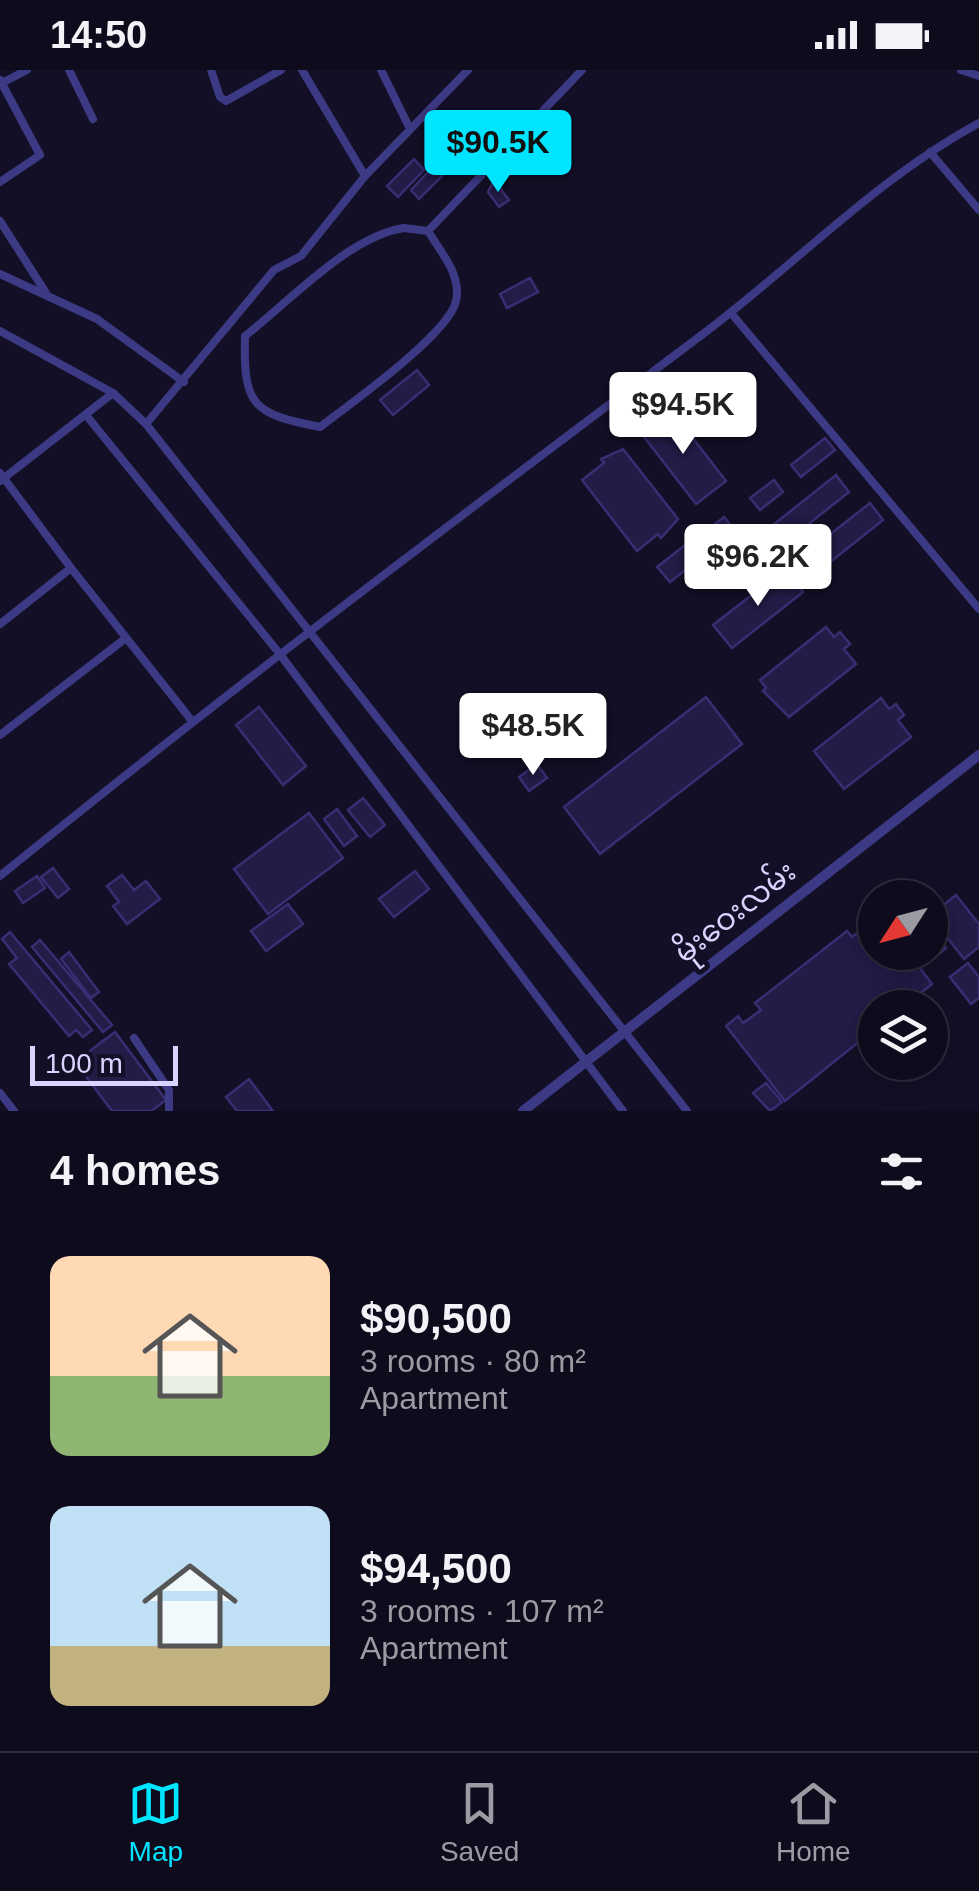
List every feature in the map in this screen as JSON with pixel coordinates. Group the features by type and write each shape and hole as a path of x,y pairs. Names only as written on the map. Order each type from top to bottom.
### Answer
{"street":[{"path":"0,182 40,155 1,83 26,70"},
{"path":"69,70 93,119"},
{"path":"210,70 226,101 280,70"},
{"path":"302,70 365,176"},
{"path":"381,70 410,130"},
{"path":"146,424 274,270 301,256 365,176 468,70"},
{"path":"428,231 450,264 454,282 457,299 445,324 320,427 275,418 254,405 244,380 245,336 380,232 428,231 582,70"},
{"path":"961,70 979,76"},
{"path":"0,876 192,720 731,313 843,215 979,122"},
{"path":"930,152 979,210"},
{"path":"0,221 46,294"},
{"path":"0,274 96,319 184,382"},
{"path":"731,313 979,610"},
{"path":"0,331 114,393 146,424 686,1111"},
{"path":"114,393 1,478 192,720"},
{"path":"86,415 279,653 624,1111"},
{"path":"0,624 71,568"},
{"path":"0,734 126,638"},
{"name":"မိုးဝေးလမ်း","path":"523,1111 979,755"},
{"path":"134,1038 169,1090 169,1111"},
{"path":"0,1093 14,1111"}],"building":[{"path":"414,159 424,170 398,197 387,186"},
{"path":"434,166 443,175 419,199 411,190"},
{"path":"494,180 509,200 499,207 488,192"},
{"path":"530,278 538,292 507,308 500,294"},
{"path":"417,370 429,385 393,415 380,400"},
{"path":"671,410 726,481 696,504 641,433"},
{"path":"825,438 835,450 801,477 791,465"},
{"path":"623,449 678,519 661,538 658,534 637,551 582,480 604,463 601,459"},
{"path":"836,475 849,492 786,542 773,525"},
{"path":"774,480 783,492 760,510 750,498"},
{"path":"870,503 883,520 819,571 805,554"},
{"path":"724,517 732,527 713,542 705,532"},
{"path":"698,535 710,551 670,582 657,567"},
{"path":"785,569 803,592 732,648 713,625"},
{"path":"826,627 834,637 840,632 850,644 844,649 856,664 789,717 763,691 766,688 760,680"},
{"path":"706,697 742,744 600,854 564,807"},
{"path":"881,698 889,709 896,704 904,715 898,720 911,737 844,789 814,751"},
{"path":"259,707 306,766 283,785 236,725"},
{"path":"537,764 547,778 529,791 519,777"},
{"path":"363,798 385,825 370,837 348,810"},
{"path":"337,809 357,836 344,846 324,819"},
{"path":"309,813 343,858 268,914 234,869"},
{"path":"53,868 69,889 58,898 41,877"},
{"path":"415,871 429,889 394,917 379,899"},
{"path":"122,875 134,890 146,881 160,899 127,924 113,906 119,902 107,886"},
{"path":"37,876 45,888 23,903 15,891"},
{"path":"956,895 979,924 979,947 964,959 948,939 948,901"},
{"path":"288,904 303,924 266,951 251,931"},
{"path":"847,931 852,937 858,932 858,970 922,970 932,984 924,990 858,990 858,1043 785,1101 726,1026 738,1016 743,1023 761,1010 755,1003"},
{"path":"10,932 92,1030 83,1037 76,1030 69,1036 9,964 17,958 2,939"},
{"path":"40,940 112,1025 103,1032 32,947"},
{"path":"69,952 99,992 91,998 61,959"},
{"path":"968,963 979,977 979,998 971,1004 950,977"},
{"path":"115,1032 166,1100 151,1111 112,1111 75,1062"},
{"path":"249,1079 273,1111 237,1111 226,1097"},
{"path":"766,1083 782,1102 770,1111 753,1093"}]}
